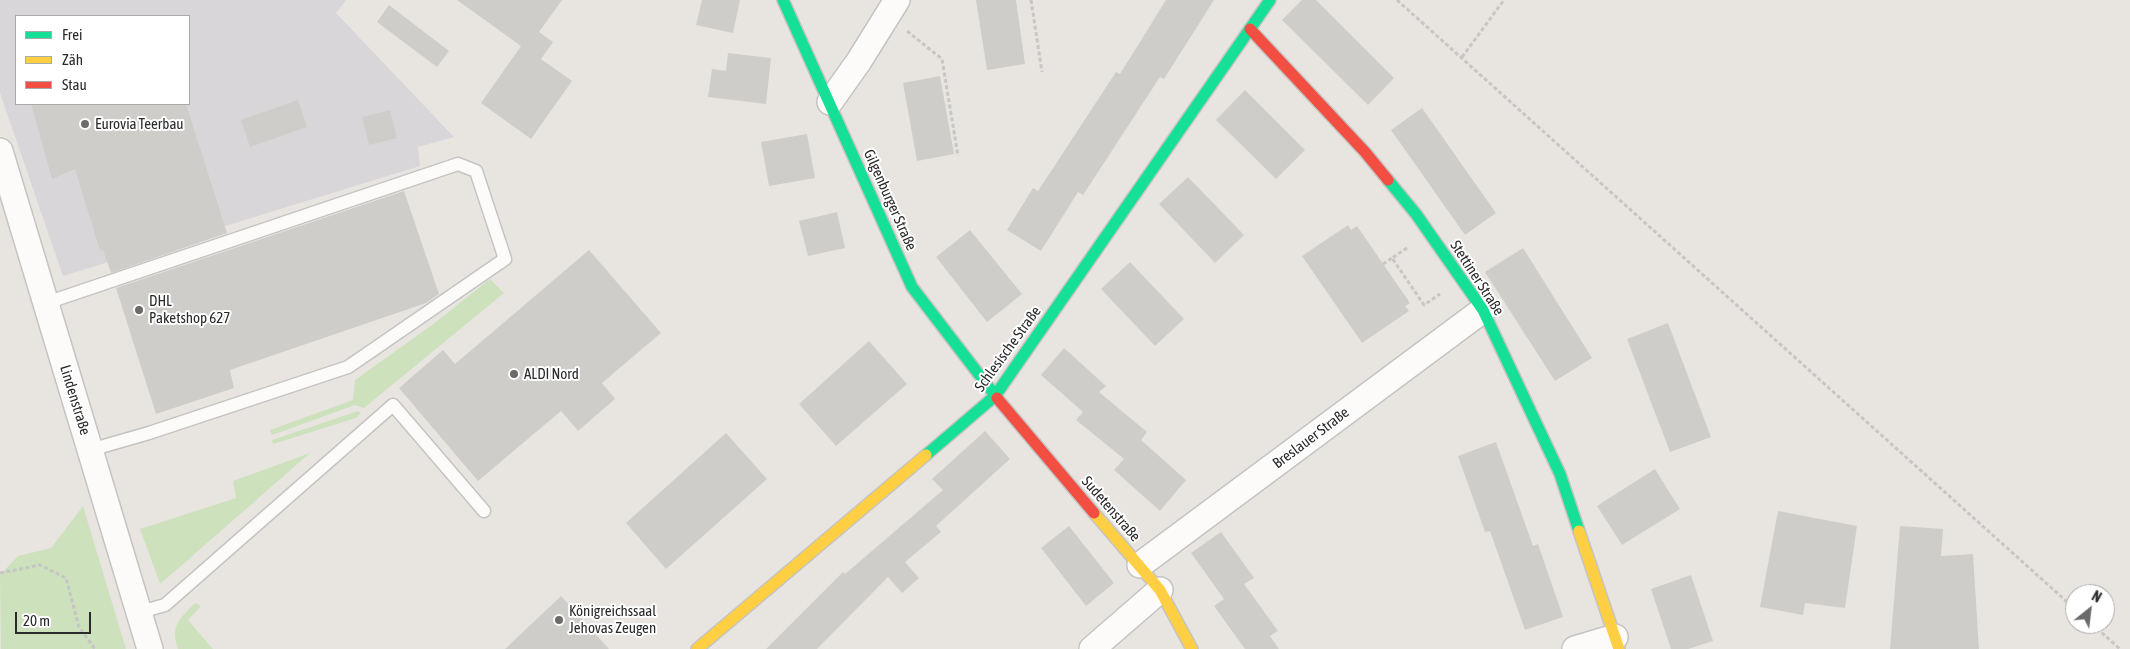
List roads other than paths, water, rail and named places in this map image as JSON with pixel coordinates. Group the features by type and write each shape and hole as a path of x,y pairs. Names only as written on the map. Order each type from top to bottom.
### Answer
{"street":[{"name":"Gilgenburger Straße","path":"783,0 912,287 995,396"},
{"name":"Schlesische Straße","path":"697,649 995,396 1270,0"},
{"path":"830,102 859,61 892,7"},
{"name":"Stettiner Straße","path":"1250,29 1371,159 1416,214 1483,310 1560,474 1617,643"},
{"name":"Lindenstraße","path":"0,151 150,649"},
{"name":"Breslauer Straße","path":"1140,565 1483,310"},
{"name":"Sudetenstraße","path":"995,396 1160,590 1192,649"},
{"path":"1092,649 1160,590"},
{"path":"1575,649 1617,643"}],"lane":[{"path":"46,303 458,164 476,171 505,259 348,366 150,433 90,450"},
{"path":"140,612 165,605 393,405 484,510"}],"place":[{"name":"Eurovia Teerbau","path":"85,124"},
{"name":"DHL Paketshop 627","path":"139,310"},
{"name":"ALDI Nord","path":"514,374"},
{"name":"Königreichssaal Jehovas Zeugen","path":"559,620"}]}
